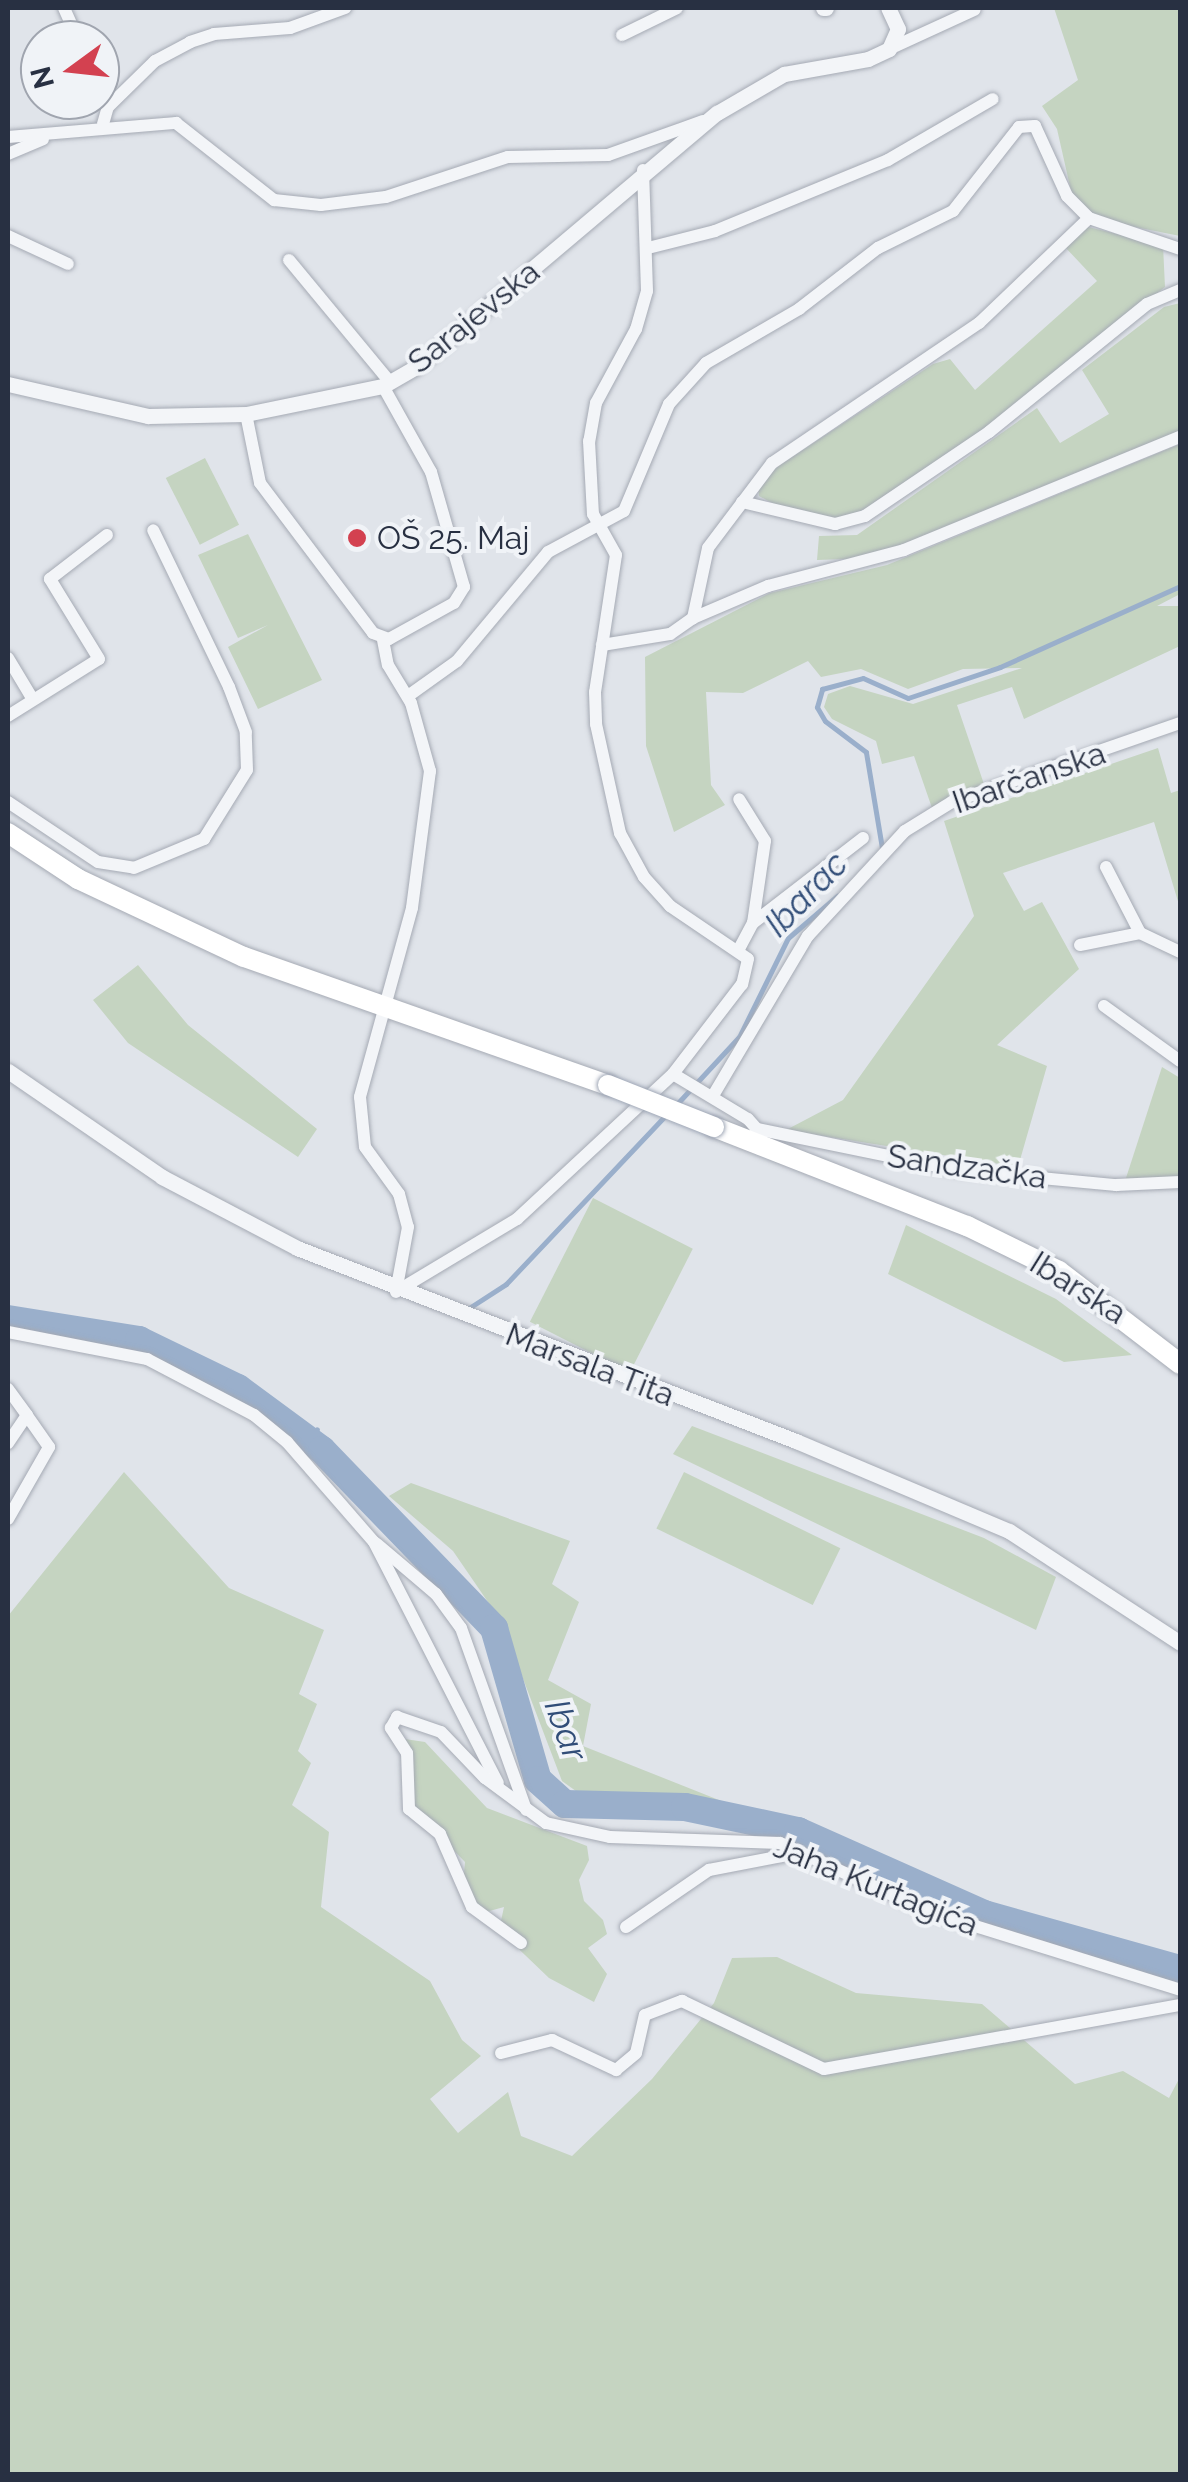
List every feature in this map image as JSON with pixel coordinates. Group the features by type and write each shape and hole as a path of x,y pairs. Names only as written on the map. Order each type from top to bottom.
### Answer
{"main road":[{"name":"Ibarska","path":"8,833 78,879 185,932 714,1126 754,1135 967,1226 1060,1271 1180,1364"}],"street":[{"path":"120,95 155,61 190,42 290,28 345,8"},
{"path":"622,35 678,8"},
{"path":"888,8 898,29 889,49"},
{"path":"889,49 974,10"},
{"name":"Sarajevska","path":"8,384 110,411 246,414 387,384 477,316 644,170 717,114 784,74 868,59 889,49"},
{"path":"648,248 715,231 888,160 993,99"},
{"path":"8,136 103,124 176,123 274,200 321,206 386,198 508,157 608,155 717,114"},
{"path":"103,124 104,120"},
{"path":"408,696 457,660 548,552 599,528 624,511 669,404 706,363 798,309 878,248 953,211 1019,127 1035,126 1067,196 1089,218 1180,248"},
{"path":"8,154 64,130"},
{"path":"396,1292 517,1219 678,1077 742,984 748,959 739,949 670,906 644,877 620,833 596,724 602,644 616,554 599,528 588,477 590,441 596,403 636,329 647,291 644,170"},
{"path":"693,618 708,548 772,464 979,323 1089,218"},
{"path":"8,236 68,264"},
{"path":"288,260 387,384 430,472 464,587 454,604 383,640"},
{"path":"742,502 835,524 865,516 989,432 1147,304 1180,290"},
{"path":"246,414 260,483 383,640 388,665 408,696 430,771 412,908 360,1097 360,1129 372,1161 398,1194 408,1227 396,1292"},
{"path":"602,644 670,634 693,618 768,586 904,550 1180,437"},
{"path":"8,802 98,862 134,868 204,838 247,770 246,732 229,687 153,530"},
{"path":"8,716 99,658 50,579 107,536"},
{"path":"8,658 32,698"},
{"name":"Ibarčanska","path":"708,1091 808,936 906,831 952,802 1180,723"},
{"path":"739,799 765,841 752,923 739,949"},
{"path":"752,923 863,838"},
{"path":"1106,867 1140,932 1180,952"},
{"path":"1080,945 1140,932"},
{"path":"1104,1006 1180,1061"},
{"name":"Marsala Tita","path":"8,1071 162,1177 396,1292 796,1441 1009,1531 1180,1643"},
{"path":"678,1077 708,1091 754,1135"},
{"name":"Sandzačka","path":"754,1135 956,1170 1116,1185 1180,1182"},
{"path":"8,1332 147,1359 204,1386 287,1442 374,1542 436,1594 461,1628 526,1810"},
{"path":"8,1389 49,1447 8,1519"},
{"path":"8,1444 27,1415"},
{"path":"374,1542 504,1794"},
{"name":"Jaha Kurtagića","path":"521,1943 472,1907 440,1834 409,1809 407,1753 391,1721 403,1716 441,1732 504,1794 526,1810 586,1834 748,1838 802,1852 927,1911 1180,1990"},
{"path":"626,1927 709,1870 802,1852"},
{"path":"501,2053 552,2040 616,2070 636,2053 645,2015 664,2002 700,2007 796,2061 824,2069 1180,2005"}],"green space":[{"path":"1054,8 1180,8 1180,236 1090,218 1071,191 1057,129 1042,106 1078,80"},
{"path":"1084,226 1163,245 1165,287 984,430 854,516 838,520 785,510 759,496 758,484 771,471 933,364 950,359 975,390 1097,281 1064,246"},
{"path":"1180,303 1180,433 874,558 817,560 819,536 857,535 1037,408 1060,443 1109,414 1082,370 1164,307"},
{"path":"1180,444 1180,594 1157,606 1180,606 1180,646 1024,719 1012,687 957,705 986,790 932,808 914,756 882,764 876,741 832,719 824,707 828,694 850,686 913,704 1022,668 963,669 908,689 861,669 821,677 808,661 743,693 706,692 711,785 725,805 674,832 646,746 645,657 770,593 887,565"},
{"path":"205,458 239,525 200,545 166,478"},
{"path":"248,534 322,680 258,709 228,647 268,625 238,638 198,555"},
{"path":"1158,748 1171,793 1180,790 1180,908 1154,822 1003,873 1024,911 1042,902 1079,969 997,1045 1047,1066 1018,1167 786,1130 843,1100 974,916 944,821"},
{"path":"138,965 188,1025 317,1129 298,1157 128,1043 93,1000"},
{"path":"1162,1067 1180,1078 1180,1179 1125,1181"},
{"path":"593,1198 693,1249 630,1373 530,1322"},
{"path":"906,1225 1056,1299 1132,1355 1064,1362 888,1274"},
{"path":"692,1426 984,1538 1056,1577 1036,1630 673,1454"},
{"path":"124,1472 229,1588 324,1630 299,1694 317,1704 298,1751 311,1763 292,1805 329,1832 321,1907 430,1981 462,2040 481,2056 430,2099 458,2133 508,2092 521,2136 572,2156 652,2079 714,2003 732,1958 777,1957 856,1993 982,2004 1075,2084 1123,2071 1169,2098 1180,2077 1180,2474 8,2474 8,1616"},
{"path":"684,1472 840,1548 813,1605 656,1529"},
{"path":"411,1483 570,1541 552,1584 579,1602 548,1680 591,1704 583,1746 729,1804 580,1794 562,1781 501,1621 453,1551 389,1496"},
{"path":"398,1738 425,1742 487,1808 587,1846 589,1860 579,1880 584,1901 603,1920 607,1934 588,1948 607,1974 594,2002 549,1978 499,1930 504,1907 482,1913 463,1884 465,1862 412,1807"}],"waterway":[{"name":"Ibarac","path":"882,848 866,752 825,721 817,707 822,689 863,678 908,698 1000,667 1180,586"},
{"name":"Ibarac","path":"675,1106 739,1037 788,938 837,896"},
{"name":"Ibarac","path":"469,1308 506,1284 667,1114"},
{"name":"Ibar","path":"8,1319 139,1340 238,1388 322,1450 494,1628 538,1780 565,1804 685,1807 798,1831 984,1914 1180,1969"},
{"name":"Ibarac","path":"309,1441 317,1429"}],"place":[{"name":"OŠ 25. Maj","path":"357,538"}]}
